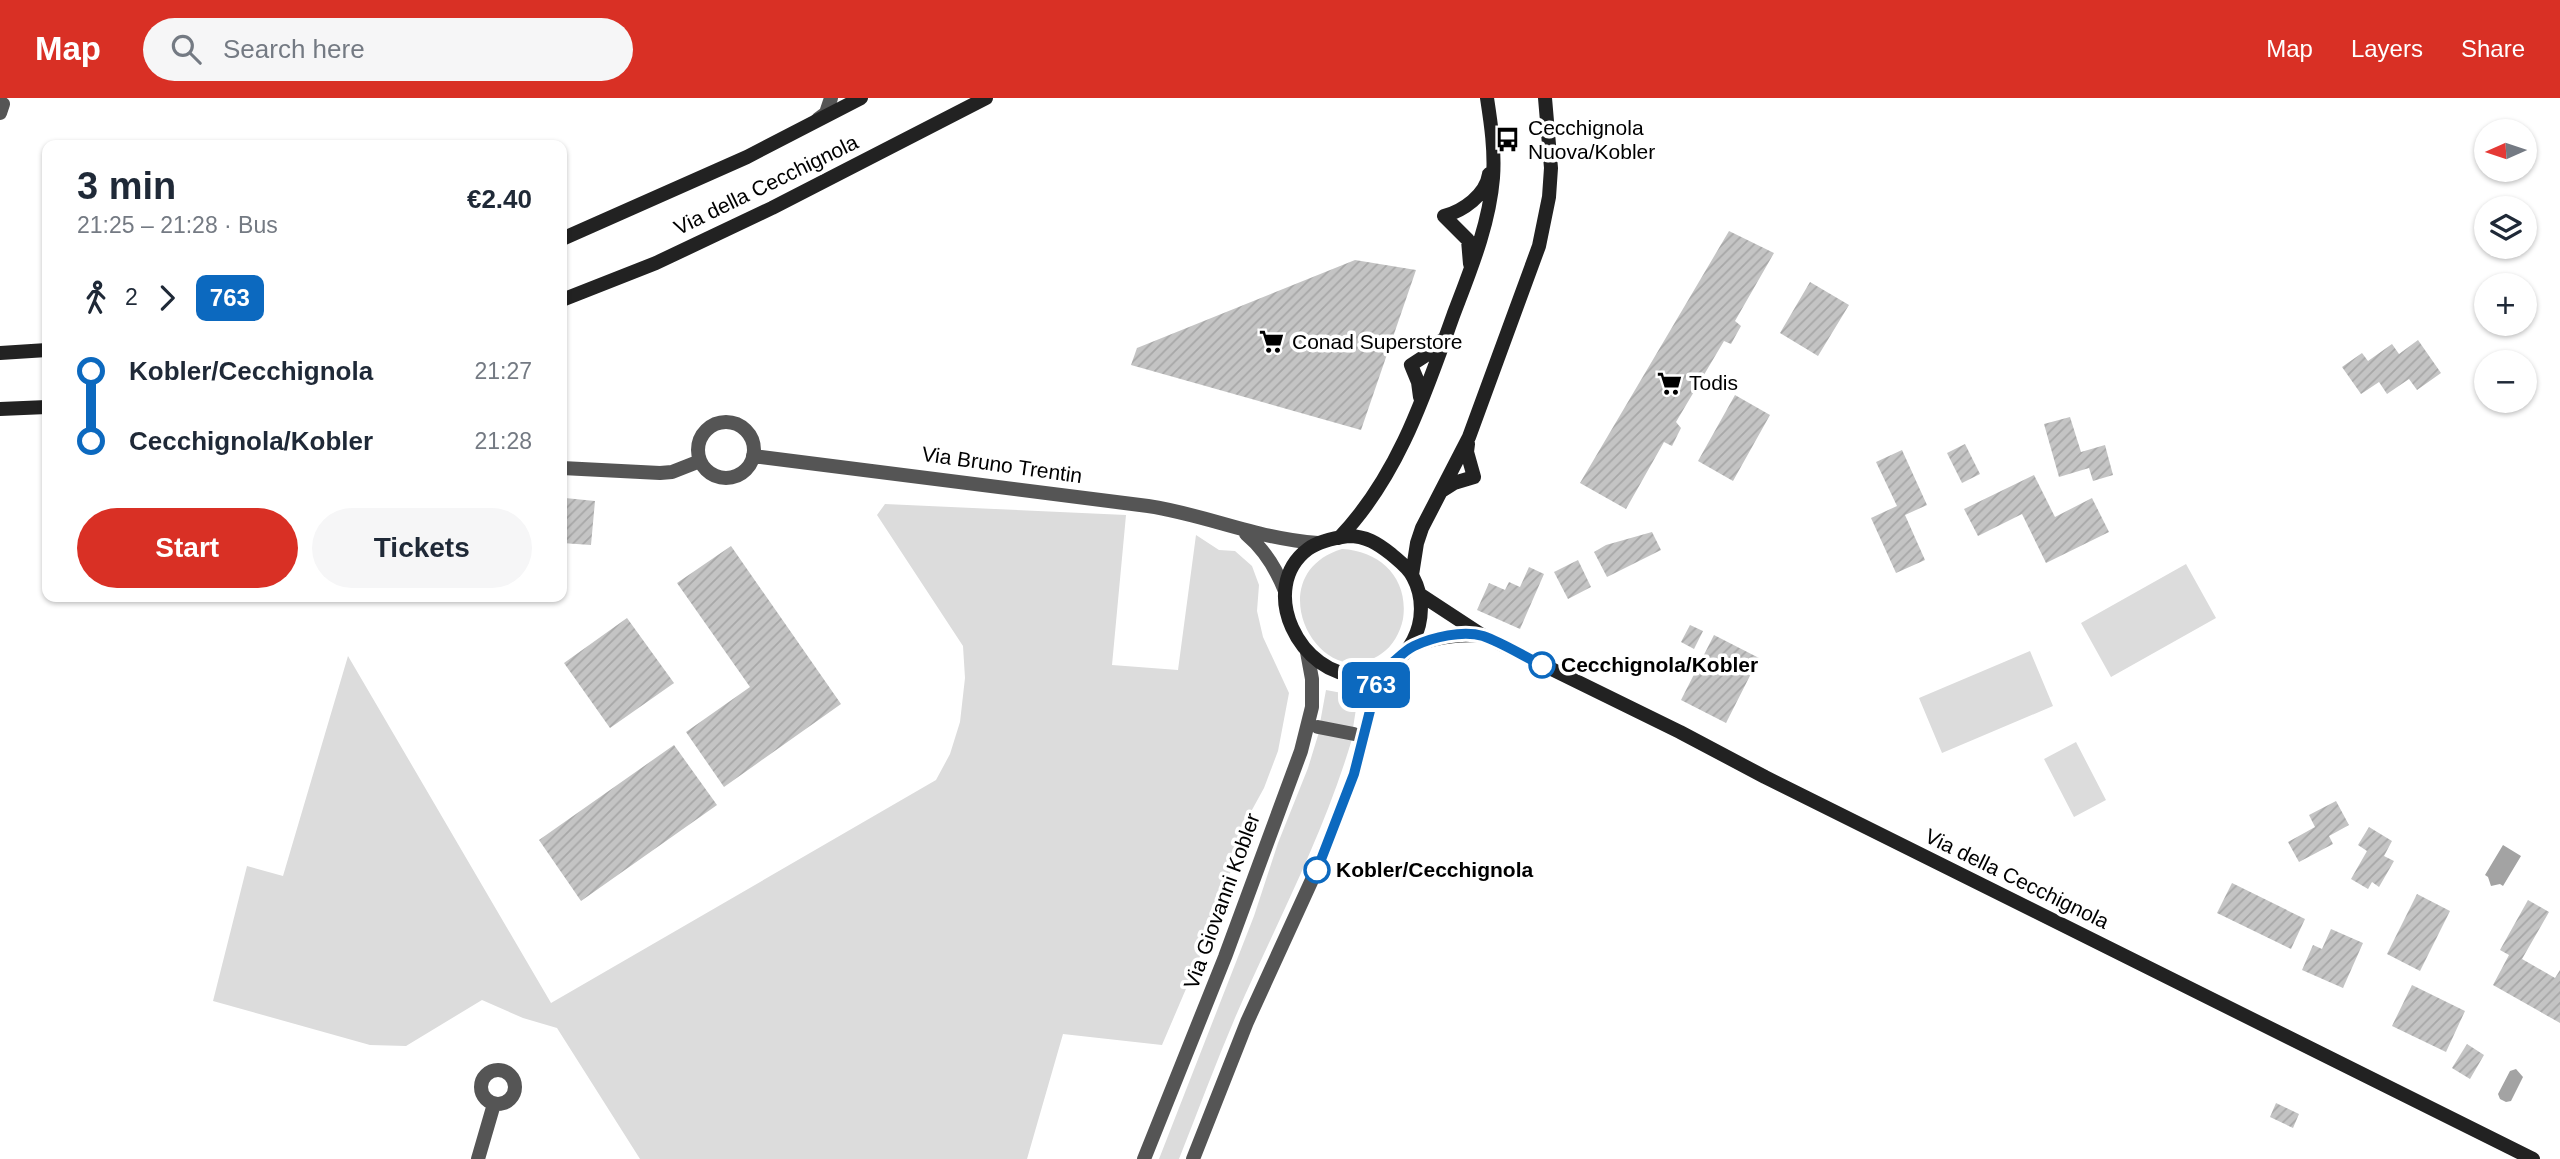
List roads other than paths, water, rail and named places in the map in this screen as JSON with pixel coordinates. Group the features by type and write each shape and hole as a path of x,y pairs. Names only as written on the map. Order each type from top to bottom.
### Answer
{"street":[{"path":"813,122 826,113 831,98"},
{"name":"Via della Cecchignola","path":"567,237 747,158 861,98"},
{"name":"Via della Cecchignola","path":"567,298 656,262 772,208 986,98"},
{"path":"1339,538 1359,518 1391,468 1420,404 1479,247 1493,177 1487,98"},
{"path":"1412,575 1422,528 1469,437 1539,246 1549,197 1551,168 1545,98"},
{"path":"1469,273 1468,240 1444,216 1465,208 1483,188 1488,180 1492,156"},
{"path":"1420,404 1418,382 1411,365 1431,352 1446,337"},
{"path":"0,353 42,350"},
{"path":"0,409 42,407"},
{"path":"729,422 749,433 753,456 748,467 740,474 729,478 717,476 707,471 700,461 700,438 707,429 717,423 729,422"},
{"path":"1443,490 1474,477 1467,452 1469,437"},
{"name":"Via Bruno Trentin","path":"753,456 1156,507 1194,514 1242,531 1318,543"},
{"path":"567,468 660,473 672,472 700,461"},
{"name":"Via Bruno Trentin","path":"1242,531 1264,551 1274,565 1285,591"},
{"path":"1360,537 1378,544 1412,575 1420,595 1420,622 1410,648 1394,663 1380,671 1358,675 1329,669 1307,652 1290,621 1285,591 1290,571 1297,558 1318,543 1339,538 1360,537"},
{"name":"Via della Cecchignola","path":"1420,595 1482,635 2533,1159"},
{"name":"Via della Cecchignola","path":"1410,648 1431,638 1482,635"},
{"name":"Via Giovanni Kobler","path":"1144,1159 1220,970 1305,738 1312,695 1307,652"},
{"path":"1193,1159 1247,1022 1316,871 1354,774 1380,671"},
{"path":"1318,727 1354,734"},
{"path":"478,1159 494,1104"}],"place":[{"name":"Cecchignola Nuova/Kobler","path":"1508,140"},
{"name":"Conad Superstore","path":"1272,342"},
{"name":"Todis","path":"1669,383"},
{"name":"Cecchignola/Kobler","path":"1542,665"},
{"name":"Kobler/Cecchignola","path":"1317,870"}]}
